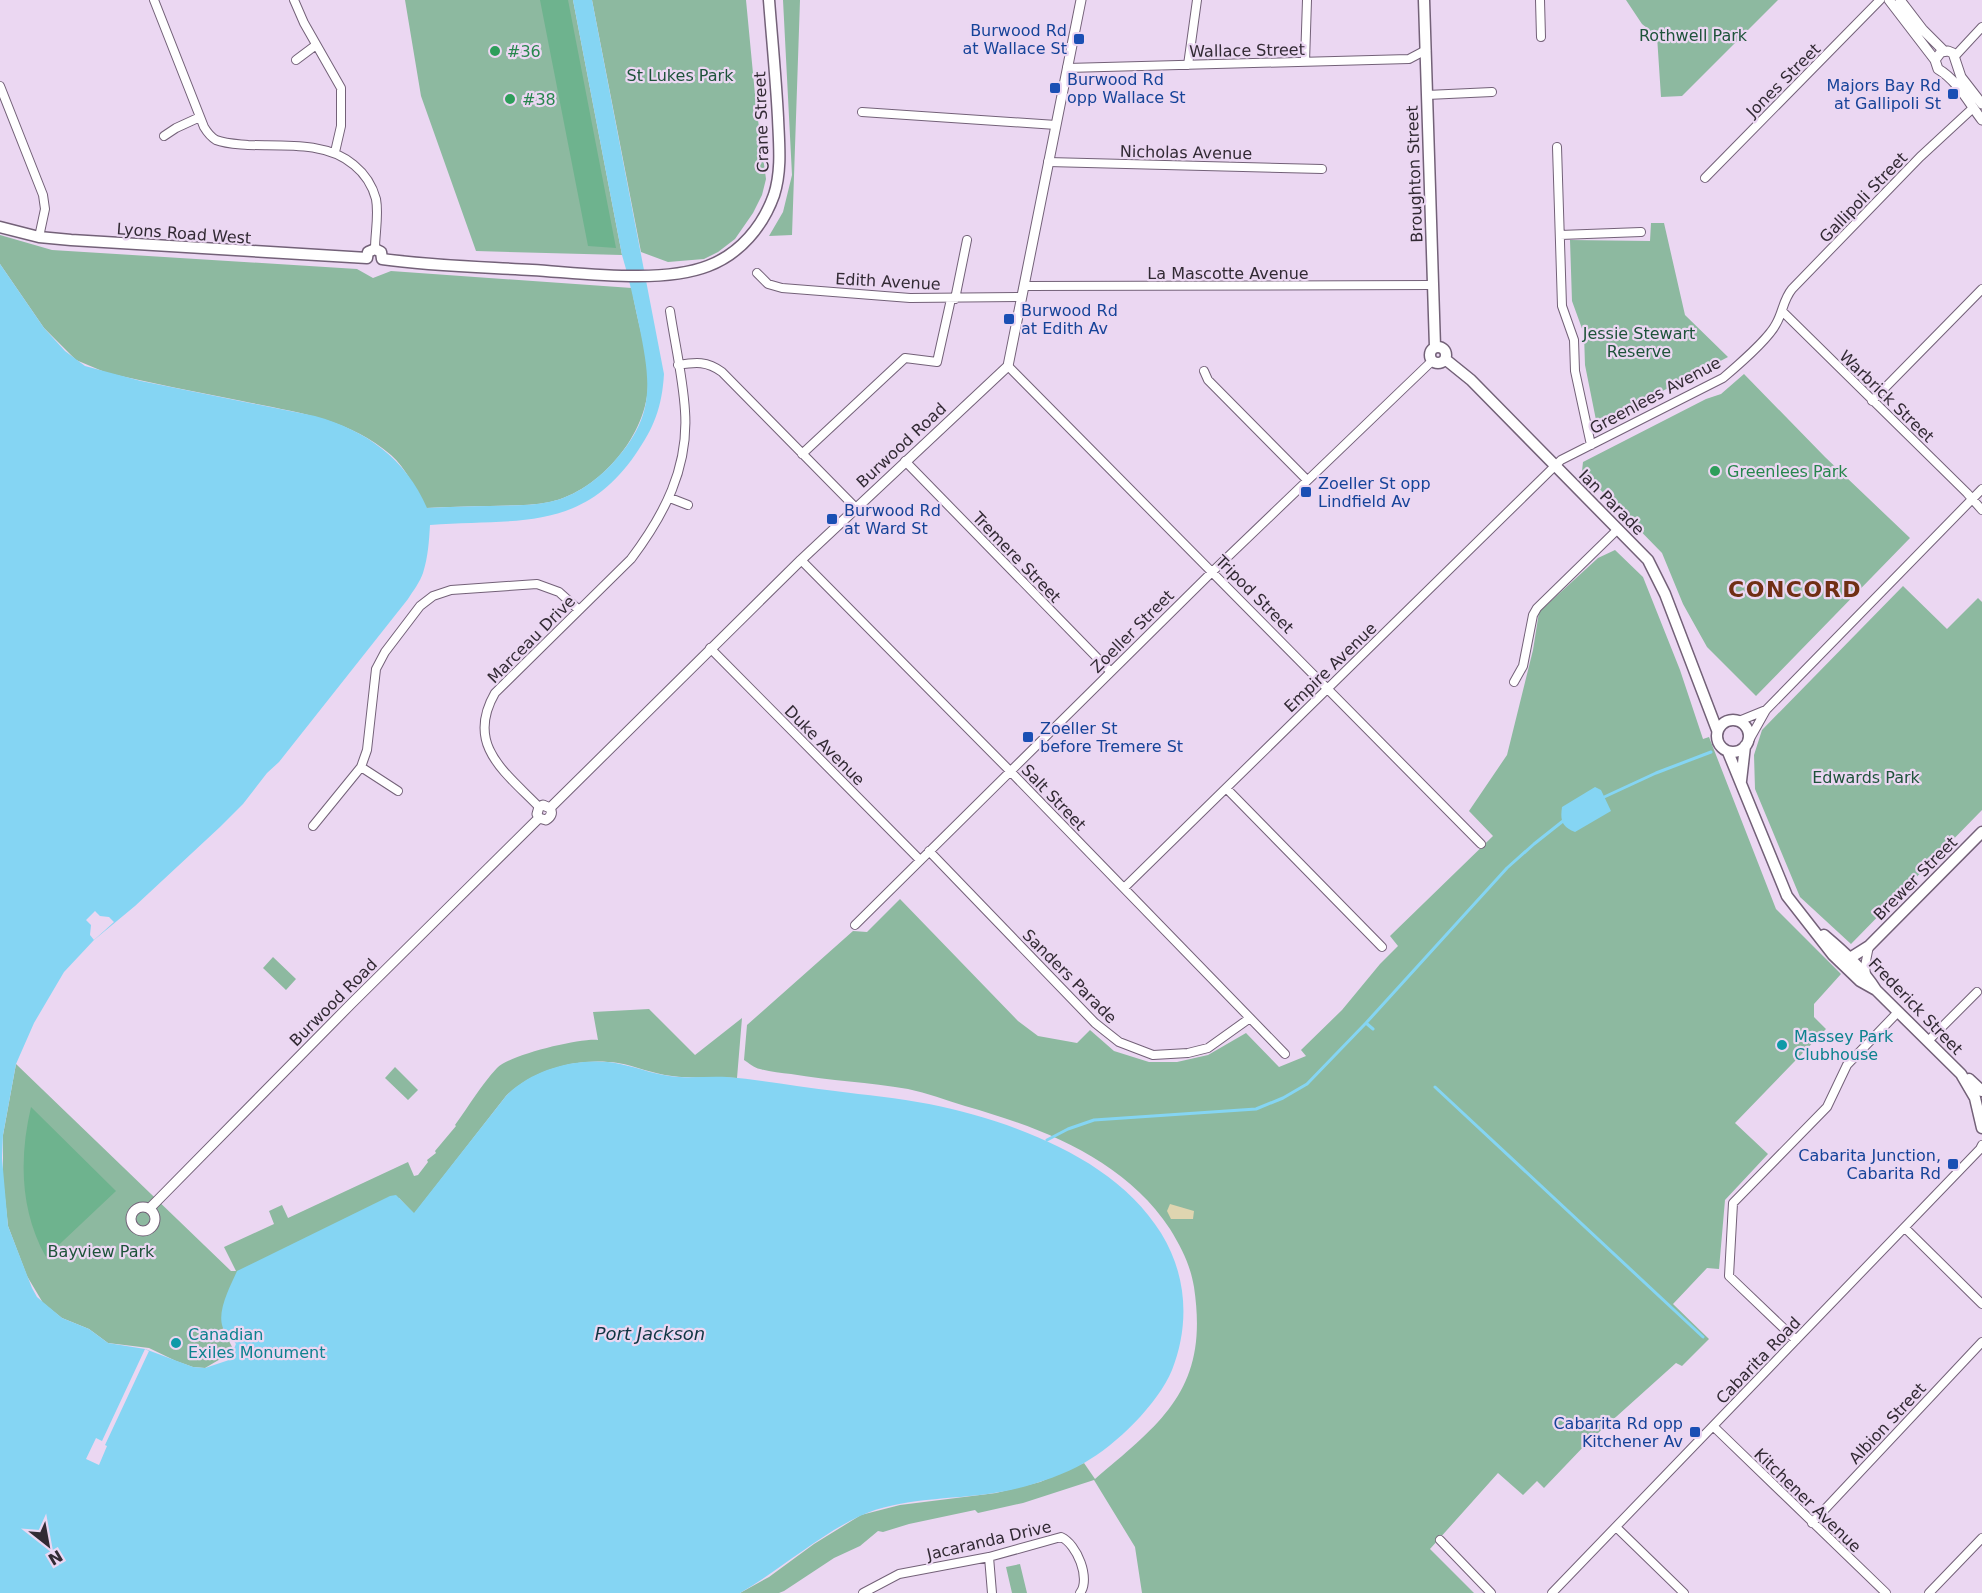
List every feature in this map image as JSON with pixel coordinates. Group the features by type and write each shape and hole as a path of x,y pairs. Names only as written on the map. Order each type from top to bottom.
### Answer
{"main road":[{"name":"Crane Street","path":"382,259 479,267 653,276 694,271 723,259 746,242 767,212 777,183 780,165 770,0"},
{"name":"Broughton Street","path":"1424,0 1435,346"},
{"name":"Lyons Road West","path":"0,227 39,237 367,258"},
{"path":"375,249 381,252 382,259 379,263 374,265 367,258 368,252 375,249"},
{"path":"1435,346 1443,348 1446,353 1445,359 1439,363 1432,361 1429,357 1430,351 1435,346"},
{"name":"Ian Parade","path":"1445,359 1471,380 1644,555 1654,572 1707,700 1717,730"},
{"name":"Ian Parade","path":"1707,700 1734,720"},
{"path":"1742,781 1749,732 1747,727 1734,720 1724,722 1717,730 1717,741 1719,746 1728,752 1742,781 1787,896 1833,955 1854,975 1876,990"},
{"path":"1728,752 1738,751 1746,744"},
{"name":"Brewer Street","path":"1850,958 1869,946 1982,832"},
{"path":"1808,921 1850,958 1854,975"},
{"name":"Frederick Street","path":"1850,958 1876,990 1961,1074 1975,1098 1982,1121"},
{"name":"Frederick Street","path":"1961,1074 1972,1080 1982,1091"}],"street":[{"path":"154,0 200,117 209,134 224,142 313,148 335,152 362,172 373,189 377,212 375,249"},
{"path":"294,0 315,45 341,88 341,126 335,152"},
{"path":"1008,366 1081,0"},
{"path":"1188,65 1197,0"},
{"path":"1305,62 1307,0"},
{"path":"1540,0 1541,37"},
{"name":"Jones Street","path":"1705,178 1880,0"},
{"path":"1889,0 1935,60 1938,69 1944,72 1977,106"},
{"path":"1900,0 1923,30 1944,51"},
{"path":"1944,72 1950,71 1982,27"},
{"path":"296,60 315,45"},
{"name":"Wallace Street","path":"1067,68 1410,59 1425,50"},
{"path":"1935,60 1938,54 1944,51 1951,52 1982,120"},
{"path":"0,86 43,195 45,209 39,237"},
{"path":"1427,95 1491,92"},
{"name":"Gallipoli Street","path":"1782,311 1784,301 1792,289 1920,157 1977,106"},
{"path":"862,112 1056,125"},
{"path":"164,136 200,117"},
{"path":"1557,147 1562,306 1574,340 1575,371 1592,445"},
{"name":"Nicholas Avenue","path":"1048,162 1322,169"},
{"path":"1560,235 1641,232"},
{"path":"802,454 905,357 937,362 967,240"},
{"name":"Edith Avenue","path":"757,273 768,284 782,288 910,298 1021,297"},
{"name":"La Mascotte Avenue","path":"1024,286 1432,285"},
{"path":"1872,401 1982,289"},
{"name":"Marceau Drive","path":"538,807 493,757 483,734 484,718 495,693 631,558 647,538 670,498 678,470 685,412 670,311"},
{"name":"Warbrick Street","path":"1782,311 1973,498 1982,510"},
{"name":"Greenlees Avenue","path":"1555,466 1562,460 1723,378 1776,326 1782,311"},
{"name":"Zoeller Street","path":"855,926 1110,671 1432,361"},
{"path":"678,365 701,362 712,365 722,372 856,508"},
{"name":"Burwood Road","path":"550,807 801,560 1008,366"},
{"name":"Tripod Street","path":"1008,366 1481,844"},
{"path":"1204,371 1208,380 1307,480"},
{"name":"Tremere Street","path":"905,461 1110,671"},
{"name":"Empire Avenue","path":"1124,888 1555,466"},
{"path":"1746,744 1766,710 1982,489"},
{"path":"670,498 688,505"},
{"path":"1514,682 1523,666 1533,615 1537,608 1618,529"},
{"name":"Salt Street","path":"801,560 1285,1054"},
{"path":"313,826 361,767 367,750 376,669 385,652 420,606 433,596 451,590 537,584 559,592 579,610"},
{"name":"Duke Avenue","path":"710,648 920,860"},
{"path":"1734,720 1766,710"},
{"path":"361,767 398,791"},
{"path":"1226,788 1382,947"},
{"path":"543,805 550,807 552,812 550,817 546,820 539,818 536,812 538,807 543,805"},
{"name":"Burwood Road","path":"150,1208 539,818"},
{"name":"Sanders Parade","path":"929,851 1095,1023 1119,1042 1153,1055 1188,1053 1208,1048 1250,1018"},
{"path":"1866,975 1865,966 1869,946"},
{"path":"1928,1041 1977,992"},
{"path":"1796,1340 1729,1276 1733,1203 1827,1107 1848,1065 1898,1012"},
{"name":"Cabarita Road","path":"1552,1593 1905,1228 1982,1145"},
{"path":"1905,1228 1982,1304"},
{"name":"Albion Street","path":"1812,1522 1982,1341"},
{"name":"Kitchener Avenue","path":"1713,1426 1886,1593"},
{"path":"1616,1527 1684,1593"},
{"name":"Jacaranda Drive","path":"863,1593 900,1574 989,1557 1061,1537 1073,1545 1077,1554 1084,1581 1080,1593"},
{"path":"1929,1593 1982,1538"},
{"path":"1440,1540 1491,1593"},
{"path":"989,1557 992,1593"}],"green space":[{"path":"405,0 573,0 622,255 476,251 421,96"},
{"path":"540,0 568,0 616,248 588,246"},
{"name":"St Lukes Park","path":"592,0 746,0 766,179 762,195 753,213 735,239 704,259 668,262 641,252"},
{"path":"783,0 800,0 792,235 769,236 783,212 792,175"},
{"name":"Rothwell Park","path":"1626,0 1778,0 1682,96 1661,97 1657,36 1642,24"},
{"name":"Jessie Stewart Reserve","path":"1651,223 1664,223 1685,315 1728,357 1597,425 1585,365 1584,334 1572,301 1570,240 1650,241"},
{"path":"0,235 52,250 357,269 373,278 391,271 632,288 648,371 646,402 640,422 618,457 603,473 569,496 535,504 426,508 396,460 357,432 301,413 107,373 76,360 44,328 0,264"},
{"path":"1744,374 1825,457 1910,538 1756,696 1707,647 1683,604 1662,553 1582,471 1583,462 1706,399 1721,394"},
{"path":"1615,550 1643,577 1680,670 1703,739 1709,737 1776,909 1841,974 1814,1004 1814,1017 1826,1029 1735,1123 1768,1154 1725,1200 1719,1269 1707,1268 1673,1304 1709,1339 1682,1366 1676,1363 1587,1443 1544,1488 1537,1481 1523,1495 1498,1473 1430,1549 1474,1593 1142,1593 1135,1547 1094,1480 1023,1503 978,1513 975,1510 883,1532 878,1531 860,1546 834,1558 784,1591 740,1593 769,1577 814,1544 861,1515 900,1505 996,1493 1040,1482 1084,1463 1095,1479 1161,1419 1176,1398 1188,1376 1195,1351 1197,1322 1190,1271 1170,1229 1129,1183 1105,1165 1052,1136 922,1092 771,1072 754,1067 744,1060 747,1025 853,931 867,932 900,899 1018,1021 1038,1036 1077,1043 1090,1030 1114,1051 1149,1062 1177,1062 1208,1055 1246,1033 1279,1067 1306,1056 1301,1050 1342,1010 1398,946 1390,936 1493,836 1469,811 1507,755 1533,650 1539,612 1598,558"},
{"name":"Edwards Park","path":"1903,586 1947,629 1978,598 1982,602 1982,810 1851,944 1800,897 1755,789 1754,755 1762,730"},
{"path":"273,957 296,979 286,990 263,968"},
{"name":"Bayview Park","path":"649,1009 695,1055 742,1018 737,1078 672,1076 625,1064 588,1062 558,1067 530,1079 506,1096 414,1214 399,1198 223,1329 234,1351 205,1368 193,1367 176,1361 149,1348 108,1343 89,1329 62,1318 43,1303 27,1276 8,1226 3,1179 3,1135 16,1064 231,1271 236,1271 224,1247 274,1224 269,1211 282,1205 288,1218 408,1162 414,1176 418,1175 497,1068 515,1058 545,1048 598,1040 593,1012"},
{"path":"395,1067 418,1090 408,1100 385,1078"},
{"path":"31,1107 116,1191 46,1257 31,1221 24,1184 25,1145"},
{"path":"1020,1564 1027,1593 1012,1593 1006,1567"}],"sand":[{"path":"1170,1204 1194,1211 1193,1219 1171,1219 1167,1211"}],"water":[{"name":"Port Jackson","path":"573,0 592,0 664,374 659,407 652,426 635,455 614,480 592,498 568,510 517,521 430,525 429,543 422,576 408,599 279,762 220,827 135,906 94,940 64,972 34,1023 16,1064 3,1135 2,1158 8,1226 32,1288 37,1297 62,1318 89,1329 108,1343 145,1349 193,1367 205,1368 229,1360 236,1344 224,1330 221,1316 237,1271 390,1196 396,1195 414,1213 506,1096 517,1086 558,1066 605,1062 671,1076 740,1078 929,1104 994,1121 1059,1147 1089,1164 1117,1184 1141,1207 1170,1249 1181,1283 1183,1300 1182,1335 1172,1370 1157,1396 1122,1435 1074,1468 1040,1482 1005,1491 909,1502 876,1510 830,1533 740,1593 0,1593 0,264 44,328 65,351 85,366 141,381 315,416 351,429 367,438 396,461 408,475 427,508 535,504 557,500 573,493 602,474 634,434 642,418 647,385 643,347 622,255"},
{"path":"1595,787 1601,790 1611,811 1575,832 1567,828 1561,816 1562,807"}],"pier":[{"path":"95,911 100,916 109,917 114,922 94,940 90,935 91,925 86,920"},
{"path":"145,1349 149,1351 105,1445 107,1446 99,1465 86,1459 96,1438 102,1441"}],"waterway":[{"path":"1602,798 1656,773 1711,752"},
{"path":"1047,1140 1068,1129 1094,1120 1256,1109 1283,1098 1307,1084 1366,1023 1507,868 1563,821"},
{"path":"1366,1023 1373,1029"},
{"path":"1435,1087 1703,1337"}],"place":[{"name":"Burwood Rd at Wallace St","path":"1079,39"},
{"name":"#36","path":"495,51"},
{"name":"Burwood Rd opp Wallace St","path":"1055,88"},
{"name":"Majors Bay Rd at Gallipoli St","path":"1953,94"},
{"name":"#38","path":"510,99"},
{"name":"Burwood Rd at Edith Av","path":"1009,319"},
{"name":"Greenlees Park","path":"1715,471"},
{"name":"Zoeller St opp Lindfield Av","path":"1306,492"},
{"name":"Burwood Rd at Ward St","path":"832,519"},
{"name":"Zoeller St before Tremere St","path":"1028,737"},
{"name":"Massey Park Clubhouse","path":"1782,1045"},
{"name":"Cabarita Junction, Cabarita Rd","path":"1953,1164"},
{"name":"Canadian Exiles Monument","path":"176,1343"},
{"name":"Cabarita Rd opp Kitchener Av","path":"1695,1432"}],"district":[{"name":"CONCORD","path":"1795,589"}]}
